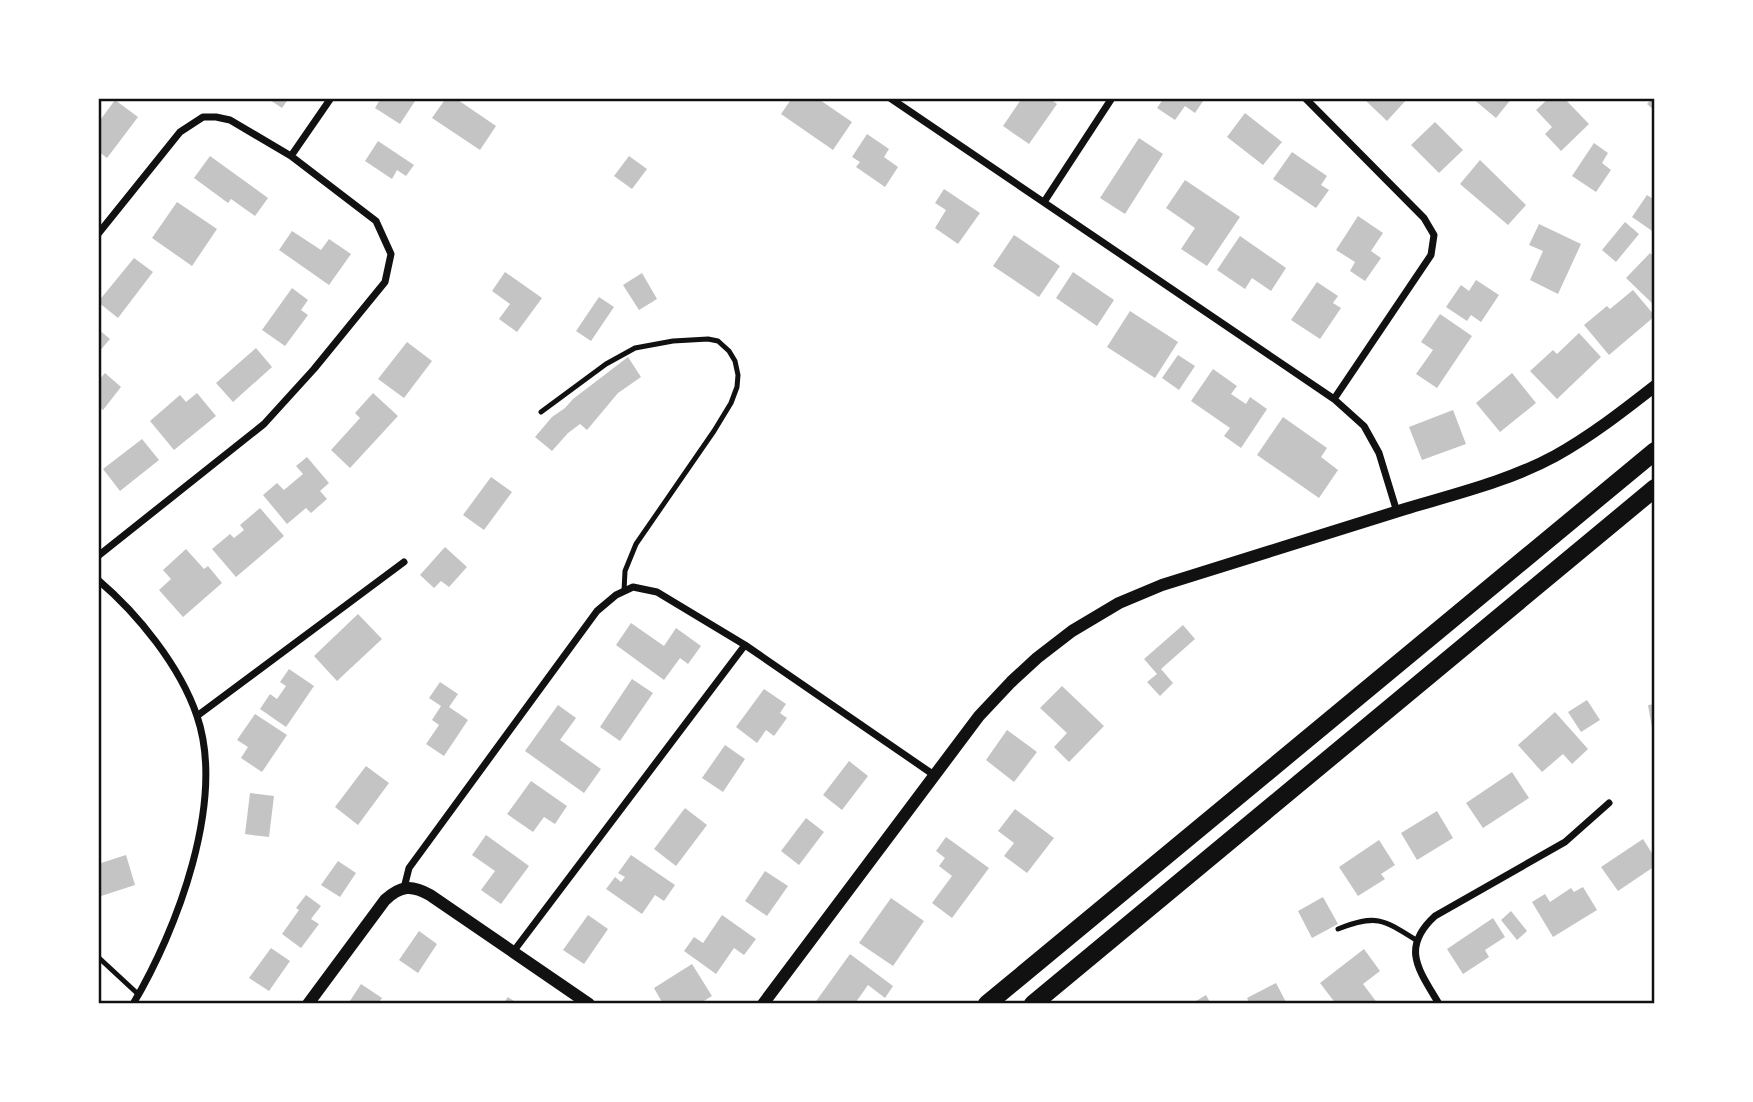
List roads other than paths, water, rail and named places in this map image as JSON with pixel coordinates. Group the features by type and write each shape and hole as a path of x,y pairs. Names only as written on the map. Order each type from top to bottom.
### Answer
{"highway":[{"path":"987,1004 1655,451"},
{"path":"1033,1004 1655,488"}],"street":[{"path":"291,156 331,98"},
{"path":"890,98 1335,399 1364,426 1379,453 1397,512"},
{"path":"1044,202 1112,98"},
{"path":"1305,98 1424,218 1434,235 1431,256 1335,399"},
{"path":"98,234 180,132 202,117 230,120 291,156 376,220 391,254 385,282 314,369 264,424 98,556"},
{"path":"763,1004 979,716 1037,658 1095,616 1161,585 1397,512 1553,457 1615,418 1655,386"},
{"path":"197,716 404,562"},
{"path":"98,580 138,618 162,650 197,716 203,750 205,787 196,851 163,951 133,1004"},
{"path":"404,888 410,868 597,611 615,595 634,587 657,592 745,645 934,775"},
{"path":"513,952 745,645"},
{"path":"1439,1004 1420,972 1416,940 1424,926 1435,916 1565,842 1609,803"},
{"path":"308,1004 385,900 394,891 404,888 416,888 430,895 589,1004"}],"lane":[{"path":"541,412 606,364 635,348 673,341 708,339 718,341 735,361 737,387 731,403 714,432 636,544 623,580 624,591"},
{"path":"1339,929 1361,920 1376,919 1396,927 1416,940"},
{"path":"98,957 139,995"}]}
